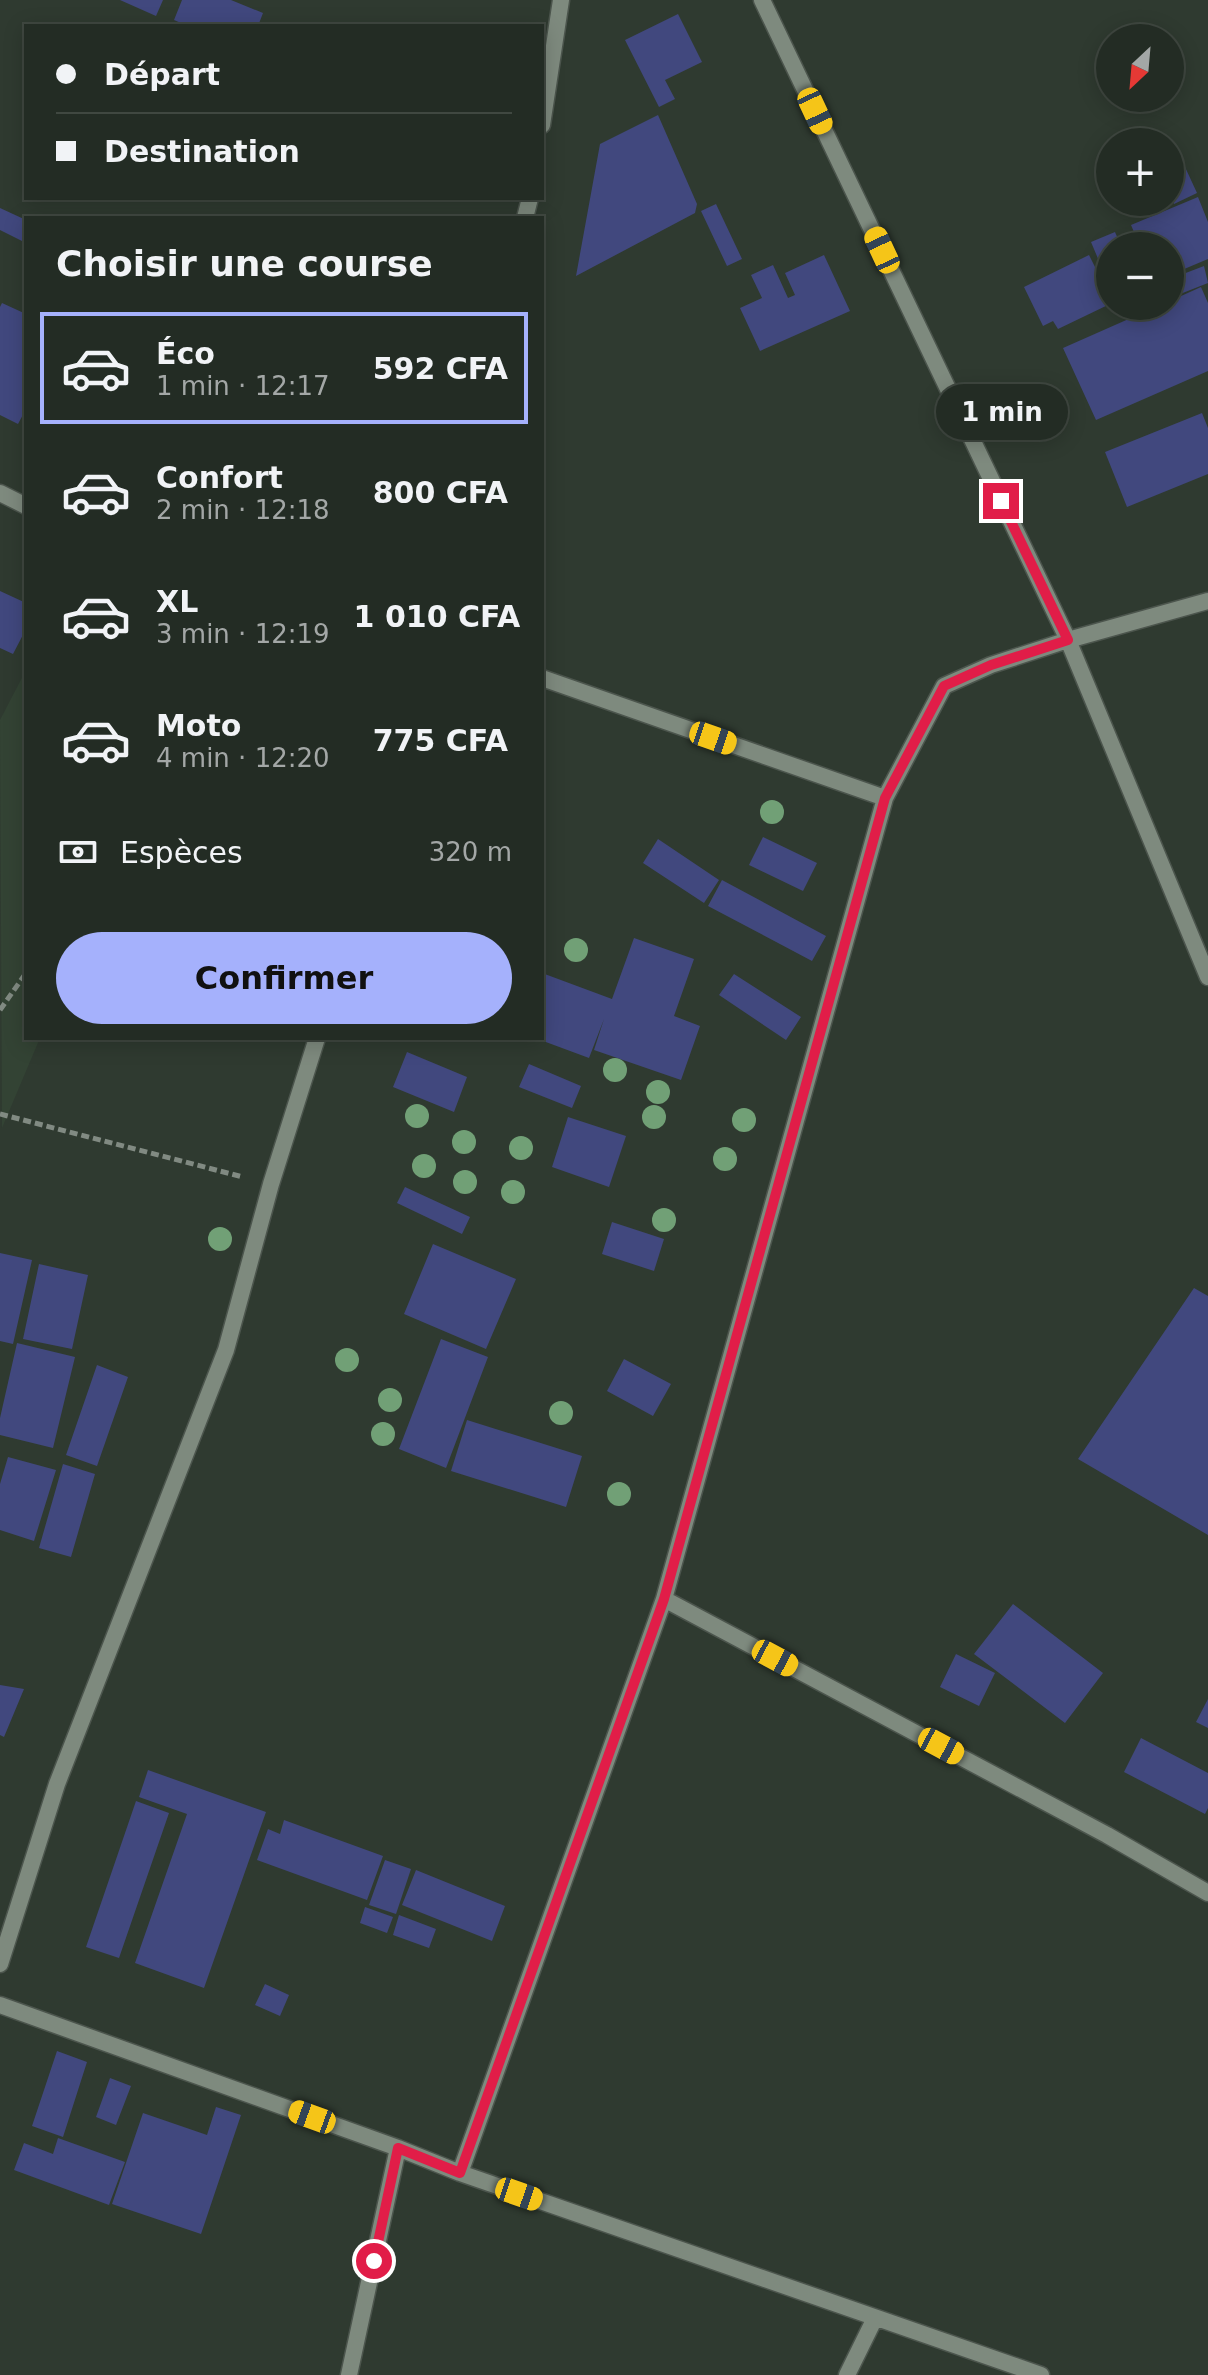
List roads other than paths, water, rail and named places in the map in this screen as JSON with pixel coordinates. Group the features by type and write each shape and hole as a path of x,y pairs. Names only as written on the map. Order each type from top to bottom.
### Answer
{"street":[{"path":"544,112 561,0"},
{"path":"762,0 1068,640 1208,977"},
{"path":"0,493 24,505"},
{"path":"460,2173 664,1599 885,798 944,686 991,665 1068,640 1208,601"},
{"path":"544,679 885,798"},
{"path":"0,1964 57,1784 226,1350 271,1184 316,1040"},
{"path":"664,1599 1107,1835 1208,1893"},
{"path":"0,2005 460,2173 1041,2375"},
{"path":"349,2375 398,2148"},
{"path":"847,2375 875,2318"}]}
